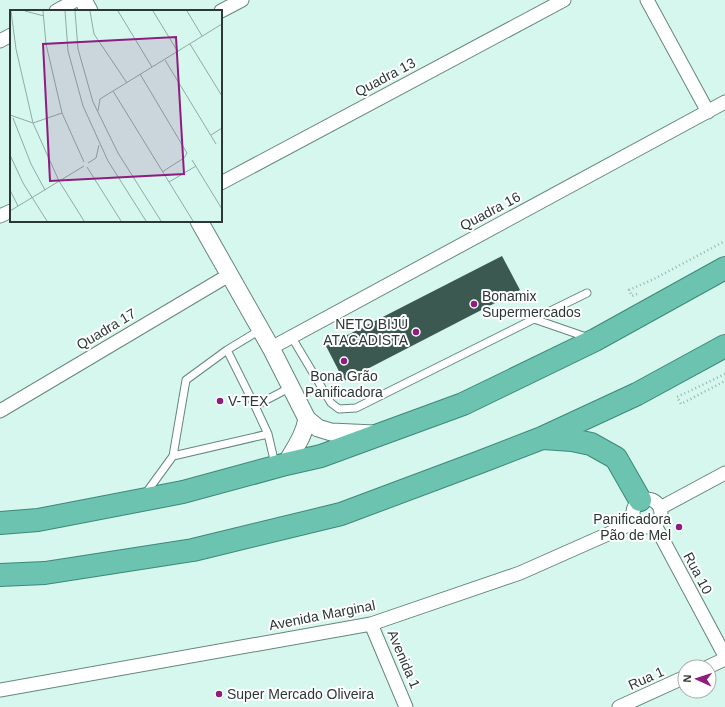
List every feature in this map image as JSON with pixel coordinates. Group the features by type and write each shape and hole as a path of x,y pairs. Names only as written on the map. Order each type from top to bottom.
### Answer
{"highway":[{"path":"0,523 38,520 184,492 281,465 321,456 463,404 595,340 725,268"},
{"path":"0,575 45,573 193,550 341,514 542,438 637,394 725,346"},
{"path":"542,438 572,440 591,444 616,458 640,500"}],"street":[{"path":"58,10 76,0"},
{"path":"83,0 88,10"},
{"path":"222,10 242,0"},
{"name":"Quadra 13","path":"222,182 564,0"},
{"path":"647,0 708,112"},
{"path":"0,41 10,36"},
{"name":"Quadra 16","path":"271,348 725,102"},
{"path":"0,216 10,211"},
{"path":"200,222 271,348 307,419 318,428 331,432 382,434"},
{"name":"Quadra 17","path":"0,411 229,275"},
{"path":"281,465 301,439 306,429 307,419"},
{"path":"660,508 725,473"},
{"path":"650,499 658,504 660,508 660,518 655,525 647,528 642,527 635,522 632,513 633,508 640,500 650,499"},
{"name":"Avenida Marginal","path":"0,690 372,624 520,573 635,522"},
{"name":"Rua 10","path":"655,525 725,658"},
{"name":"Avenida 1","path":"372,624 406,707"},
{"name":"Rua 1","path":"619,707 677,681"}],"lane":[{"path":"291,336 331,403 339,408 356,408 587,293"},
{"path":"534,319 595,340"},
{"path":"142,500 173,456 186,380 227,350 260,330"},
{"path":"227,350 255,406 281,465"},
{"path":"255,406 291,387"},
{"path":"173,456 268,434"}],"path":[{"path":"638,294 632,296 630,290 654,279 725,241"},
{"path":"725,374 677,398 681,404 725,381"}],"building":[{"path":"502,256 520,290 344,381 326,346"}],"place":[{"name":"Bonamix Supermercados","path":"474,304"},
{"name":"NETO BIJÚ ATACADISTA","path":"416,332"},
{"name":"Bona Grão Panificadora","path":"344,361"},
{"name":"V-TEX","path":"220,401"},
{"name":"Panificadora Pão de Mel","path":"679,527"},
{"name":"Super Mercado Oliveira","path":"219,694"}]}
